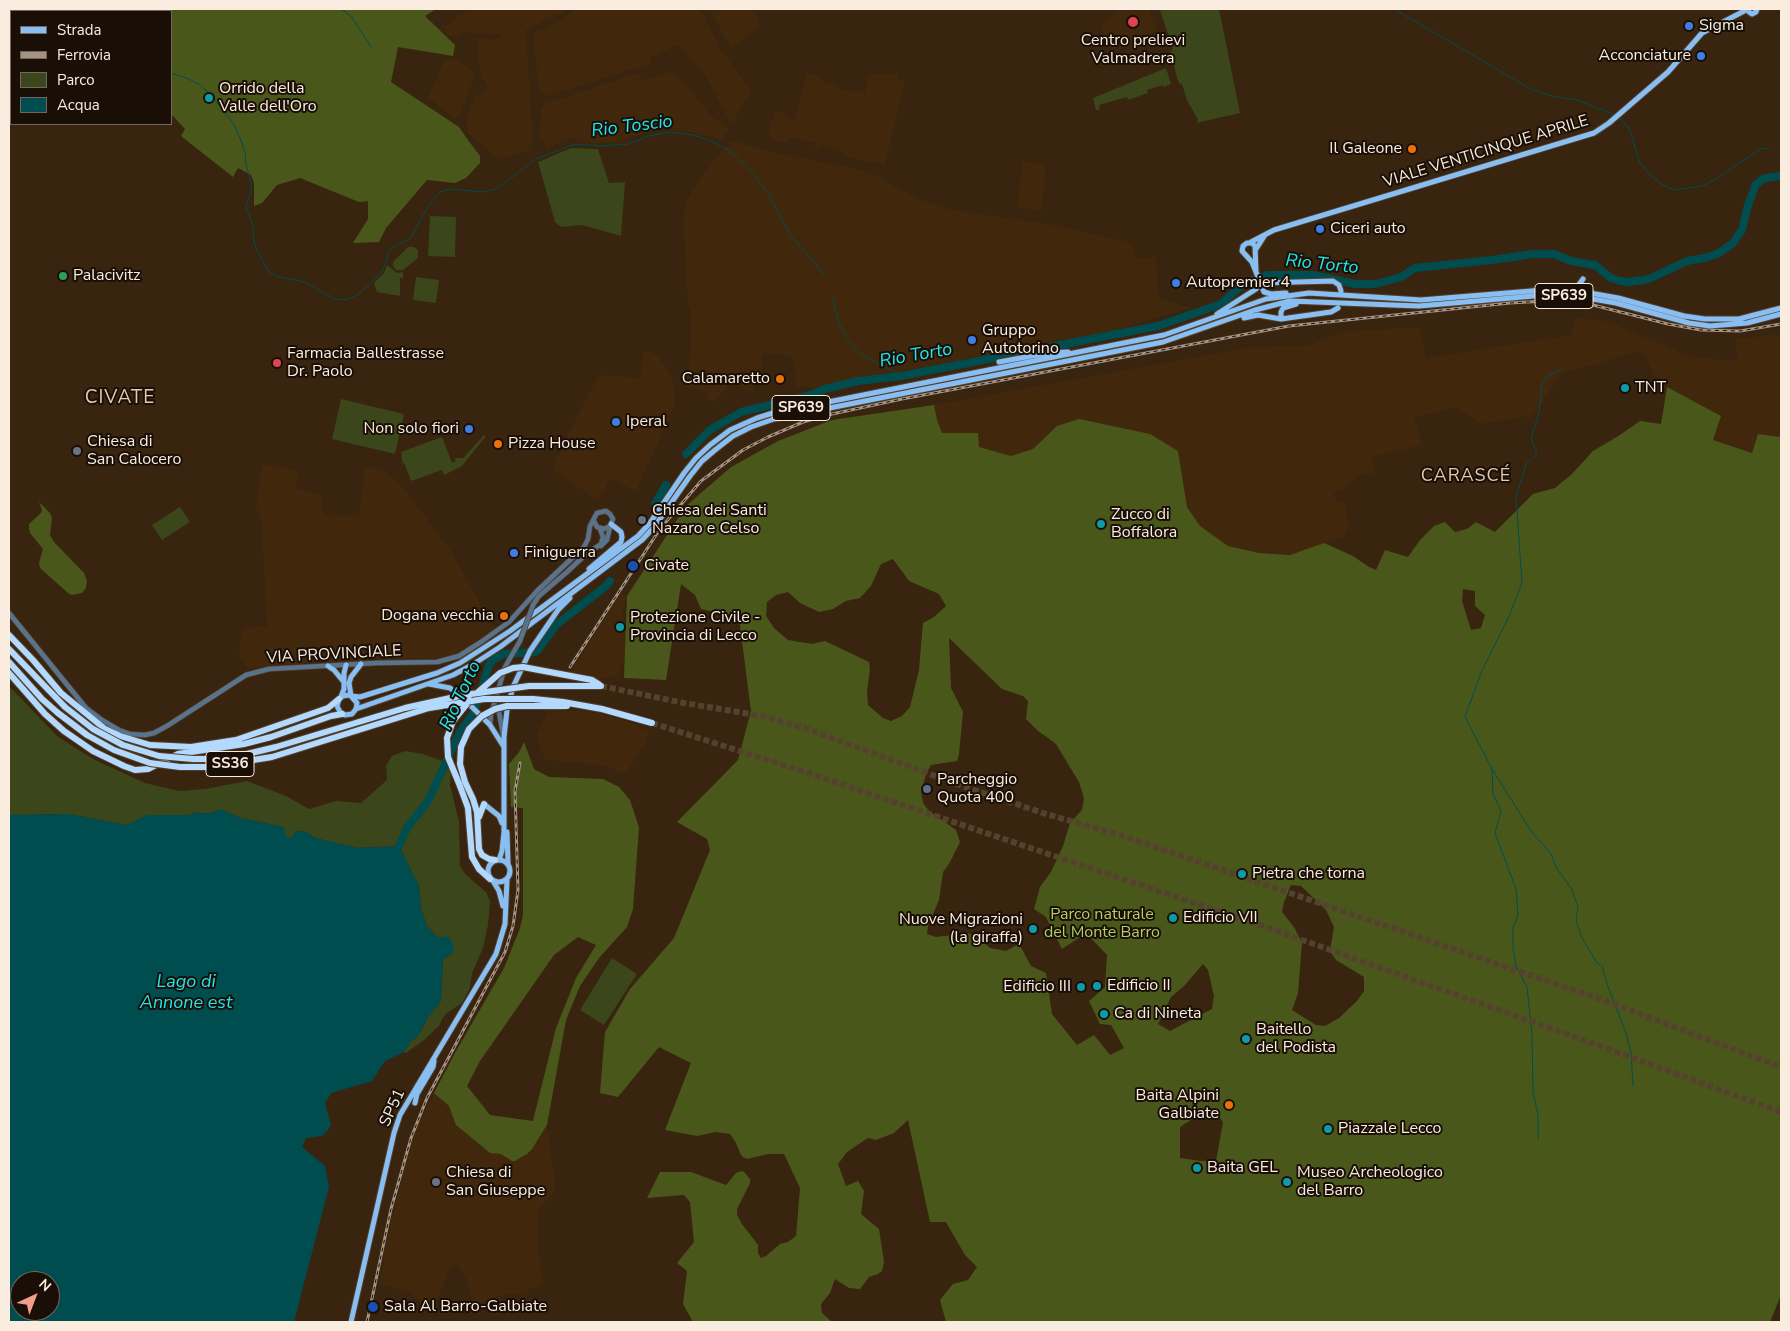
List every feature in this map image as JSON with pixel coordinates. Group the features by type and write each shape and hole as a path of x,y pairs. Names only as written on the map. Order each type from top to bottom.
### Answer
{"highway":[{"path":"9,635 61,693 105,729 136,742 150,745 191,747 236,740 328,708 340,698"},
{"name":"SS36","path":"9,649 66,707 93,730 123,745 159,756 194,759 213,759 247,754 405,708 464,695 529,686 602,686 592,680 523,667 512,668 500,672 477,693 456,716 449,731 447,752 462,784 475,805 479,849 482,856 489,860 497,860"},
{"name":"SS36","path":"9,662 42,699 87,736 125,755 150,763 192,767 209,767 272,757 429,708 456,702 484,699 533,699 570,703 602,709 652,723"},
{"name":"SS36","path":"9,673 45,714 64,732 93,751 135,770 148,769 178,754 244,744 342,714"},
{"name":"SS36","path":"492,880 479,869 472,857 468,808 462,784 460,762 463,742 472,725 488,712 500,707 552,706 602,709"},
{"path":"477,831 479,816 484,804"}],"main road":[{"name":"VIALE VENTICINQUE APRILE","path":"1251,242 1274,230 1591,135 1609,123 1668,72 1702,33 1748,10 1754,14 1757,9"},
{"path":"1247,256 1252,255 1256,251 1266,234"},
{"path":"1256,271 1254,244 1251,242 1246,243 1242,248 1243,252 1256,271 1267,294 1309,293"},
{"path":"1556,289 1574,287 1583,279 1586,288 1602,295"},
{"path":"1260,282 1333,281 1339,285 1341,291"},
{"path":"1208,320 1256,289 1260,282"},
{"name":"SP639","path":"352,696 360,697 460,663 510,631 638,536 650,523 684,473 710,445 730,430 773,413 1164,335 1266,300 1309,293 1420,300 1556,289 1602,295 1684,316 1705,319 1739,319 1781,308"},
{"name":"SP639","path":"356,709 453,674 472,665 575,592 642,540 655,526 702,461 733,436 774,419 1163,342 1290,301 1419,306 1545,295 1575,296 1616,303 1689,323 1710,326 1747,323 1781,314"},
{"path":"1281,319 1283,308 1292,304 1308,302"},
{"path":"1210,327 1252,315 1281,319 1330,312 1338,308"},
{"path":"999,362 1048,353 1084,352"},
{"path":"564,590 620,543 621,532 610,526"},
{"path":"504,770 508,864 511,871 507,880 500,883 492,880 488,868 497,860 503,843 504,737 507,710 513,687 532,647 558,610 575,592"},
{"path":"346,665 344,689 337,706 342,714 349,715 356,709 357,703 352,696 349,683 351,677 361,664"},
{"path":"346,665 351,677"},
{"path":"328,666 344,682"},
{"path":"426,684 440,685 456,692 489,724 504,747"},
{"path":"340,698 346,695 352,696"},
{"path":"484,804 501,820 503,843"},
{"path":"497,860 508,864"},
{"name":"SP51","path":"492,880 502,898 505,924"},
{"name":"SP51","path":"351,1322 394,1133 400,1115 496,954 505,924 507,880"},
{"path":"415,1103 417,1094 433,1067 434,1058"}],"street":[{"path":"489,724 505,667 516,650 533,605 543,592 585,554 606,542 611,515 604,510 596,514 594,521 603,534 601,544 595,548"},
{"name":"VIA PROVINCIALE","path":"9,613 79,701 102,720 130,734 145,735 161,730 246,674 269,669 437,662 459,656 496,632 513,618 537,591 584,547 590,534 590,526 594,521"},
{"path":"598,528 604,529 610,526"},
{"name":"VIA PROVINCIALE","path":"590,534 598,528"},
{"path":"498,696 504,737"}],"shaded area":[{"path":"469,9 570,9 526,30 533,141 526,152 498,158 469,134 467,116 476,95 489,89 485,80 481,79 477,39 500,39 500,35 464,32 460,36 449,36 444,31 446,26"},
{"path":"575,9 697,9 703,13 720,48 751,90 733,122 730,122 704,73 690,59 681,46 677,45 650,58 652,63 547,96 539,92 533,35 537,31 560,21"},
{"path":"708,9 754,9 760,26 731,49"},
{"path":"1120,9 1149,9 1157,31 1112,49 1100,27"},
{"path":"445,59 458,60 473,71 474,78 458,118 454,119 428,97"},
{"path":"670,72 680,77 711,116 730,129 722,139 664,127 613,143 592,143 573,138 546,149 544,142 540,141 541,109 545,104 638,73 642,81"},
{"path":"808,72 822,77 822,82 839,85 838,90 865,93 868,74 898,74 899,80 905,81 885,165 844,156 844,151 820,145 819,149 814,147 815,143 790,137 788,143 772,140 768,129 776,110 794,120"},
{"path":"734,141 772,152 852,168 872,174 923,201 948,209 1053,225 1133,243 1135,259 1156,257 1158,298 1191,308 1113,331 813,388 807,386 797,387 793,356 763,353 761,372 752,393 731,383 715,401 710,401 707,392 686,386 691,351 691,307 688,306 685,256 685,203 703,174 729,143"},
{"path":"1023,161 1046,165 1042,211 1017,207"},
{"path":"1575,318 1607,321 1692,357 1737,361 1736,339 1781,334 1781,437 1758,434 1752,453 1712,439 1721,416 1667,387 1654,375 1642,350 1561,374 1534,415 1482,424 1454,407 1414,417 1422,445 1371,457 1375,473 1357,476 1345,488 1333,492 1336,501 1345,502 1349,528 1344,537 1290,555 1259,553 1228,546 1200,526 1187,507 1178,451 1057,426 1033,449 1011,456 978,447 978,433 942,433 934,405 1246,348 1311,345 1341,332 1419,327 1426,358 1572,335"},
{"path":"649,351 655,354 664,364 673,381 676,403 636,491 610,479 598,501 552,469 599,375 640,378 643,352"},
{"path":"262,464 299,471 295,488 322,495 323,514 359,517 365,469 368,467 388,473 404,488 451,551 496,632 458,654 435,658 372,659 345,663 320,662 247,668 239,656 242,628 267,626 262,526 256,507"},
{"path":"620,593 627,596 622,614 626,625 625,658 617,676 597,679 571,672"},
{"path":"549,710 601,714 626,721 650,731 645,744 625,774 602,765 545,760 536,735"},
{"path":"434,1093 507,1158 518,1160 527,1154 538,1141 547,1125 556,1189 538,1211 538,1248 543,1283 529,1289 527,1293 509,1293 473,1305 467,1280 457,1262 451,1267 435,1303 420,1302 411,1293 379,1284 385,1258 383,1257 406,1160 419,1123"}],"green space":[{"path":"104,9 436,9 425,16 455,45 453,56 398,47 391,82 459,127 480,156 480,163 466,178 455,183 427,180 386,228 379,242 353,243 368,219 368,201 359,202 300,178 277,185 262,203 254,206 254,183 251,175 238,168 233,177 181,136 185,129 172,115 172,10"},
{"path":"1157,9 1219,9 1240,113 1196,123 1198,120 1187,100 1182,84 1178,81 1170,51 1173,50 1171,43 1160,10"},
{"path":"1166,68 1171,84 1147,90 1148,93 1128,100 1127,97 1099,105 1100,110 1096,110 1093,98"},
{"path":"571,148 598,149 609,183 625,182 621,236 582,225 561,227 555,222 538,162"},
{"path":"430,216 456,217 455,257 428,256"},
{"path":"408,247 414,247 418,250 418,258 403,270 396,270 393,262"},
{"path":"387,265 397,273 403,272 403,278 400,278 400,296 377,292 374,283 384,273"},
{"path":"416,277 439,280 436,303 413,300"},
{"name":"Parco naturale del Monte Barro","path":"1667,387 1721,416 1713,440 1752,453 1758,434 1781,437 1781,1295 1770,1322 946,1322 940,1300 953,1284 968,1280 977,1267 965,1255 946,1222 930,1222 908,1120 894,1133 876,1140 868,1138 847,1152 838,1164 846,1186 858,1181 864,1191 861,1214 879,1229 884,1262 882,1271 869,1277 860,1289 849,1288 835,1279 830,1293 821,1304 822,1313 832,1322 693,1322 683,1304 687,1271 677,1263 694,1242 690,1202 684,1195 647,1198 660,1172 691,1172 726,1185 736,1173 744,1172 750,1179 750,1183 737,1209 737,1215 758,1245 758,1253 761,1258 780,1244 788,1242 796,1236 800,1188 784,1154 768,1154 747,1159 741,1155 730,1134 716,1132 697,1136 665,1130 691,1063 659,1047 618,1097 600,1093 605,1032 630,989 674,938 710,850 707,839 677,822 738,760 751,711 739,618 701,609 695,595 681,584 666,680 624,678 627,596 686,506 731,467 778,441 832,420 934,405 942,433 978,433 979,447 1011,456 1033,449 1057,426 1079,419 1150,434 1178,451 1187,507 1200,526 1228,546 1259,553 1290,555 1324,543 1353,556 1376,570 1385,550 1408,557 1420,540 1434,526 1445,522 1455,532 1467,529 1476,522 1495,532 1533,494 1555,488 1572,474 1593,451 1640,421 1661,424","holes":["893,559 909,581 939,594 946,606 934,617 923,623 919,670 910,707 902,716 891,721 883,718 868,705 869,662 825,641 812,644 788,640 774,628 766,616 767,602 776,595 788,592 800,603 819,612 833,609 846,601 860,598 871,586 881,564","1463,589 1475,591 1475,606 1485,615 1481,628 1471,630 1462,601","949,638 1002,689 1023,696 1028,701 1026,719 1056,744 1079,782 1084,798 1082,810 1070,823 1063,846 1051,872 1040,887 1034,909 1046,917 1062,949 1086,933 1107,955 1105,987 1089,1001 1100,1024 1111,1025 1124,1048 1110,1055 1094,1035 1077,1045 1052,1014 1046,973 1031,966 1019,944 1006,951 990,948 978,937 968,933 936,937 927,934 928,926 939,900 943,872 960,842 956,830 929,811 923,803 921,792 926,774 931,765 957,761 963,712 951,688","1291,885 1301,886 1326,910 1334,927 1330,951 1336,960 1364,977 1364,991 1357,1001 1339,1018 1325,1026 1316,1025 1292,1010 1298,993 1302,943 1294,927 1282,912","1203,964 1208,970 1214,996 1212,1009 1170,1031 1158,1024 1171,997 1184,986","1209,1108 1214,1110 1223,1122 1216,1161 1180,1158 1180,1127"]},
{"path":"341,399 404,414 395,454 332,439"},
{"path":"484,435 486,436 462,466 444,475 442,470 411,481 404,462 403,466 401,452 442,437 452,463 456,461 455,458 463,458"},
{"path":"39,502 50,513 52,518 50,535 54,542 84,573 87,581 86,588 82,593 72,595 68,593 40,568 39,563 43,549 30,533 29,528 29,524 41,513 42,510"},
{"path":"180,507 190,522 162,540 152,525"},
{"path":"9,687 57,736 93,759 145,783 179,791 205,789 247,781 286,796 309,809 336,801 361,803 387,780 386,766 392,756 405,751 423,754 445,762 451,770 450,785 459,822 460,866 466,875 486,892 490,901 488,925 483,948 472,973 470,988 462,1003 447,1013 439,1026 424,1040 406,1053 404,1052 411,1041 418,1036 428,1017 441,1001 443,959 452,953 427,926 421,909 419,886 399,846 358,848 315,838 306,832 296,831 292,837 286,837 283,827 240,818 221,809 208,814 196,812 190,815 148,815 127,825 68,814 9,815"},
{"path":"524,742 534,769 549,777 603,779 619,787 630,800 639,827 633,909 627,927 599,958 580,986 566,1020 547,1125 532,1149 527,1154 512,1161 501,1154 490,1153 456,1125 449,1106 434,1093 504,968 520,928 523,915 523,808 511,807 509,764 519,752","holes":["578,937 596,945 576,978 556,1028 533,1121 490,1115 467,1086 480,1061 554,955"]},
{"path":"612,958 637,974 604,1025 580,1010"}],"water":[{"name":"Lago di Annone est","path":"221,809 240,818 284,827 286,837 292,837 296,831 306,832 315,838 358,848 399,846 419,886 421,909 427,926 438,938 446,936 450,938 454,948 452,953 443,959 441,1001 428,1017 418,1036 411,1041 404,1052 385,1061 372,1081 331,1093 325,1104 331,1124 328,1130 322,1136 306,1138 302,1147 325,1166 329,1187 294,1322 9,1322 9,815 68,814 127,825 147,815 190,815 196,812 208,814"}],"waterway":[{"path":"341,9 352,17 371,47"},
{"path":"1394,9 1531,89 1552,96 1577,100 1615,115"},
{"name":"Rio Toscio","path":"172,73 200,85 210,94 233,123 245,152 252,187 246,207 254,228 253,237 256,248 268,271 279,277 305,282 333,298 340,300 349,299 359,294 375,279 383,270 389,252 393,247 410,239 429,205 440,192 450,189 481,192 493,190 536,159 575,144 599,146 628,144 649,136 669,132 694,135 718,144 731,152 753,173 768,194 792,237 817,265 824,276"},
{"path":"1619,117 1629,128 1640,163 1661,184 1674,190 1702,186 1718,178 1760,149 1769,148"},
{"name":"Rio Torto","path":"686,454 710,430 741,412 808,396 825,389 858,381 901,376 1158,326 1221,304 1244,283 1267,275 1313,275 1355,284 1376,284 1401,277 1415,268 1533,254 1554,254 1571,261 1595,265 1611,278 1620,281 1629,282 1649,279 1687,261 1719,253 1733,243 1742,230 1748,205 1756,184 1765,178 1781,176"},
{"name":"Rio Toscio","path":"833,299 839,323 846,338 861,354 901,376"},
{"path":"1561,370 1547,376 1542,384 1539,413 1531,438 1537,454 1526,464 1516,497 1522,583 1509,616 1481,673 1465,717 1492,769 1531,831 1551,854 1557,869 1571,888 1578,907 1576,920 1581,936 1597,963 1602,966 1626,1033 1631,1053 1633,1086"},
{"name":"Rio Torto","path":"655,504 666,485"},
{"name":"Rio Torto","path":"399,846 407,828 428,801 460,732 474,712 489,665 493,660 504,654 535,652 538,650 556,625 610,581"},
{"path":"1492,770 1493,794 1501,811 1495,833 1516,889 1518,915 1513,928 1513,948 1516,966 1527,987 1532,1035 1533,1092 1538,1115 1538,1139"}],"tunnel":[{"path":"601,686 684,703 762,716 808,729 962,786 1046,814 1123,836 1600,999 1781,1067"},
{"path":"652,723 796,769 1277,931 1781,1112"}],"railway":[{"path":"570,667 660,529 701,481 743,450 803,422 902,399 1289,326 1510,303 1546,301 1593,305 1668,324 1701,330 1740,331 1781,324"},
{"path":"367,1322 391,1209 411,1138 427,1098 505,952 513,926 518,890 515,791 520,763"}],"place":[{"name":"Centro prelievi Valmadrera","path":"1133,22"},
{"name":"Sigma","path":"1689,26"},
{"name":"Acconciature","path":"1701,56"},
{"name":"Orrido della Valle dell'Oro","path":"209,98"},
{"name":"Il Galeone","path":"1412,149"},
{"name":"Ciceri auto","path":"1320,229"},
{"name":"Palacivitz","path":"63,276"},
{"name":"Autopremier 4","path":"1176,283"},
{"name":"Gruppo Autotorino","path":"972,340"},
{"name":"Farmacia Ballestrasse Dr. Paolo","path":"277,363"},
{"name":"Calamaretto","path":"780,379"},
{"name":"TNT","path":"1625,388"},
{"name":"Iperal","path":"616,422"},
{"name":"Non solo fiori","path":"469,429"},
{"name":"Pizza House","path":"498,444"},
{"name":"Chiesa di San Calocero","path":"77,451"},
{"name":"Chiesa dei Santi Nazaro e Celso","path":"642,520"},
{"name":"Zucco di Boffalora","path":"1101,524"},
{"name":"Finiguerra","path":"514,553"},
{"name":"Civate","path":"633,566"},
{"name":"Dogana vecchia","path":"504,616"},
{"name":"Protezione Civile - Provincia di Lecco","path":"620,627"},
{"name":"Parcheggio Quota 400","path":"927,789"},
{"name":"Pietra che torna","path":"1242,874"},
{"name":"Edificio VII","path":"1173,918"},
{"name":"Nuove Migrazioni (la giraffa)","path":"1033,929"},
{"name":"Edificio II","path":"1097,986"},
{"name":"Edificio III","path":"1081,987"},
{"name":"Ca di Nineta","path":"1104,1014"},
{"name":"Baitello del Podista","path":"1246,1039"},
{"name":"Baita Alpini Galbiate","path":"1229,1105"},
{"name":"Piazzale Lecco","path":"1328,1129"},
{"name":"Baita GEL","path":"1197,1168"},
{"name":"Chiesa di San Giuseppe","path":"436,1182"},
{"name":"Museo Archeologico del Barro","path":"1287,1182"},
{"name":"Sala Al Barro-Galbiate","path":"373,1307"}],"district":[{"name":"CIVATE","path":"120,398"},
{"name":"CARASCÉ","path":"1466,477"}]}
